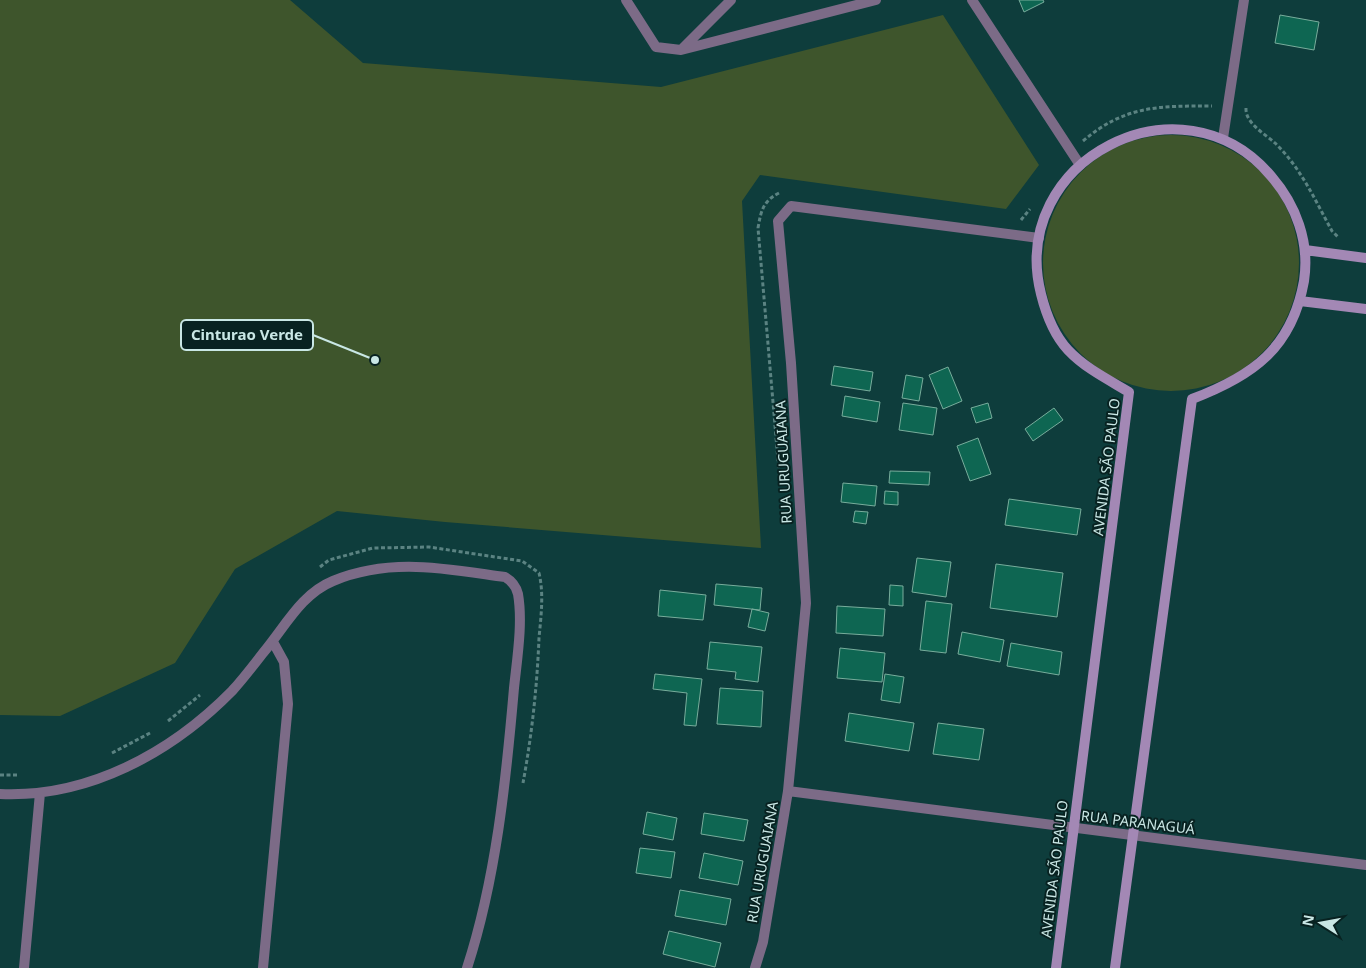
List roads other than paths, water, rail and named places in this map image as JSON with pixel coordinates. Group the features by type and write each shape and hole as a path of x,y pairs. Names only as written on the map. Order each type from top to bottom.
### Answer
{"street":[{"path":"626,0 656,46 681,50 876,0"},
{"path":"681,50 731,0"},
{"path":"972,0 1080,165"},
{"path":"1223,138 1244,0"},
{"name":"AVENIDA SÃO PAULO","path":"1056,968 1072,828 1129,392 1084,365 1068,350 1054,329 1044,308 1039,285 1037,263 1039,238 1056,194 1080,165 1104,146 1126,136 1148,130 1172,128 1198,131 1223,138 1258,160 1288,195 1302,231 1306,270 1300,301 1284,336 1259,365 1227,386 1192,399 1116,968"},
{"name":"RUA URUGUAIANA","path":"755,968 762,942 788,791 806,603 791,362 778,221 792,206 1039,238"},
{"path":"1305,250 1366,258"},
{"path":"1300,301 1366,309"},
{"path":"0,794 66,790 110,776 154,753 189,728 231,691 273,642 306,597 333,581 377,569 424,565 505,577 513,582 518,594 518,640 501,806 489,877 467,968"},
{"path":"263,968 288,704 284,662 273,642"},
{"name":"RUA PARANAGUÁ","path":"788,791 1366,865"},
{"path":"24,968 40,793"}],"place":[{"name":"Cinturao Verde","path":"375,360"}]}
